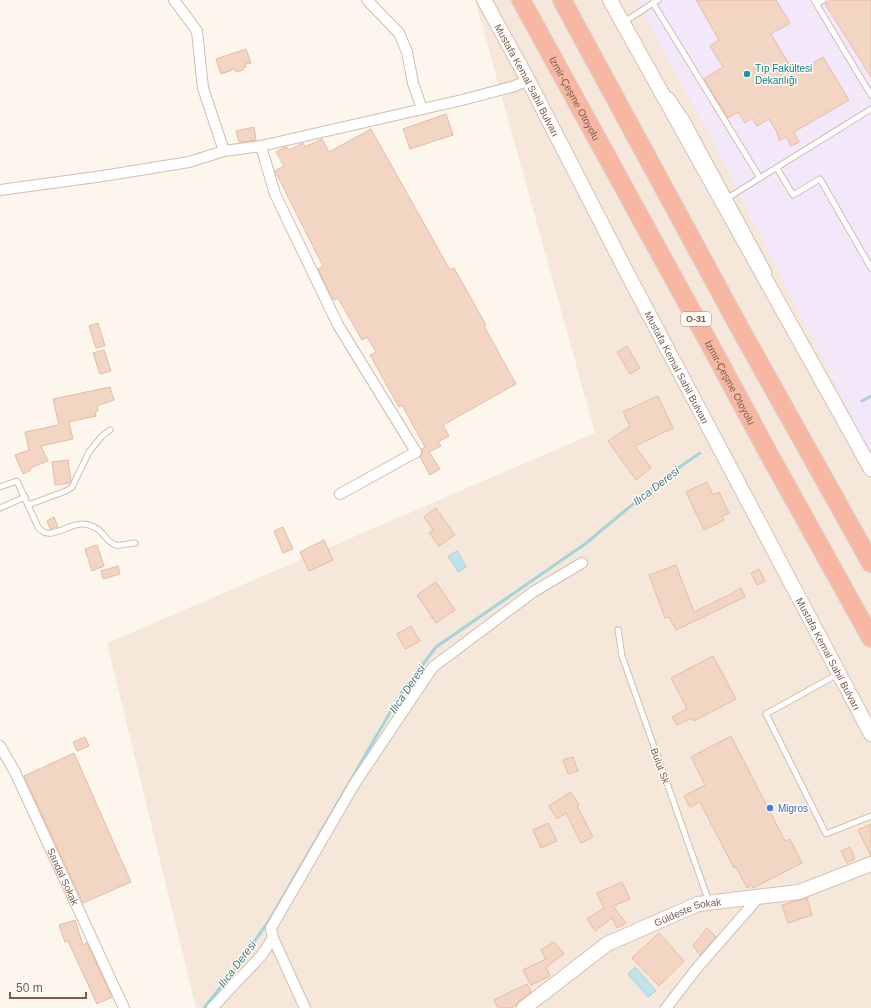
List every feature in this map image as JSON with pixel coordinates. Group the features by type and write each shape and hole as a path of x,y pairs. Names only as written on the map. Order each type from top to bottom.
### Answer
{"highway":[{"name":"İzmir-Çeşme Otoyolu","path":"521,0 703,331 765,448 871,638"},
{"path":"562,0 743,334 871,563"}],"street":[{"path":"174,0 197,31 203,88 224,151"},
{"path":"367,0 399,33 407,52 413,83 422,109"},
{"name":"Mustafa Kemal Sahil Bulvarı","path":"484,0 528,80 626,271 871,734"},
{"path":"610,0 725,199 781,309 871,469"},
{"path":"0,190 103,176 189,162 224,151 261,146 422,109 515,86 528,80"},
{"path":"261,146 275,194 338,325 416,452 340,494"},
{"path":"305,1008 273,938 271,928 355,783 434,667 470,638 533,592 582,563"},
{"name":"Sandal Sokak","path":"0,746 15,772 124,1008"},
{"name":"Güldeste Sokak","path":"524,1008 607,944 698,904 799,892 871,864"},
{"path":"666,1008 697,968 759,897"},
{"path":"212,1008 261,956 273,938"}],"lane":[{"path":"622,22 658,0"},
{"path":"823,0 816,2 871,95"},
{"path":"653,3 760,178"},
{"path":"725,199 871,109"},
{"path":"777,168 793,195 820,179 871,268"},
{"path":"28,505 66,491 72,487 89,452 102,436 110,430"},
{"path":"0,487 17,481 38,527 44,533 50,534 72,526 83,524 98,529 114,544 135,543"},
{"path":"0,508 25,497"},
{"name":"Bulut Sk.","path":"618,630 622,656 709,903"},
{"path":"839,673 766,714 826,834 871,816"}],"shaded area":[{"path":"475,0 871,0 871,1008 196,1008 107,643 595,433"},
{"path":"636,0 871,0 871,454 711,138"}],"water":[{"path":"457,551 466,567 458,572 448,556"},
{"path":"635,967 656,991 648,997 628,974"}],"building":[{"name":"Tıp Fakültesi Dekanlığı","path":"696,0 776,0 790,23 771,34 795,74 823,57 849,100 794,132 799,142 791,146 786,137 779,141 777,132 769,119 757,126 752,118 745,123 738,112 728,118 704,79 723,67 710,46 719,40"},
{"path":"831,0 871,0 871,77 825,4"},
{"path":"246,49 251,63 245,64 246,67 243,68 243,70 236,72 235,69 221,74 216,59"},
{"path":"446,114 453,135 410,149 403,129"},
{"path":"254,127 256,140 239,142 236,131"},
{"path":"371,129 450,270 454,268 486,325 484,326 516,384 443,425 449,436 438,442 441,446 429,452 440,469 430,475 420,457 422,455 422,449 425,447 402,405 399,407 370,355 376,352 367,337 362,340 338,298 334,300 330,294 318,269 323,266 275,171 284,166 276,152 283,148 287,147 289,150 303,143 305,147 322,139 329,152"},
{"path":"98,323 105,346 96,348 89,326"},
{"path":"627,346 640,368 630,374 617,352"},
{"path":"104,350 111,371 100,374 93,353"},
{"path":"110,387 114,400 97,406 98,411 95,412 96,416 69,422 73,439 41,446 48,461 30,468 31,470 23,474 15,455 29,450 25,432 59,425 53,399"},
{"path":"658,396 673,428 635,446 651,468 636,480 608,441 630,426 623,412"},
{"path":"68,460 70,483 55,485 52,462"},
{"path":"707,482 713,495 719,492 729,513 722,516 724,520 704,530 686,492"},
{"path":"436,508 455,535 439,546 429,533 433,530 424,517"},
{"path":"54,517 58,527 50,529 47,521"},
{"path":"283,527 293,549 283,553 274,531"},
{"path":"324,540 333,560 309,571 300,552"},
{"path":"97,545 104,566 92,571 85,549"},
{"path":"676,565 694,612 741,588 745,597 676,630 669,617 665,618 649,575"},
{"path":"118,566 120,574 103,579 101,571"},
{"path":"759,569 765,581 757,585 751,573"},
{"path":"436,582 455,610 436,623 417,595"},
{"path":"411,626 420,641 405,649 397,634"},
{"path":"713,656 736,699 694,721 692,718 677,725 672,717 687,709 671,678"},
{"path":"731,736 785,841 790,839 802,863 753,888 752,885 747,888 736,867 734,868 700,802 690,807 684,796 705,785 691,757"},
{"path":"85,737 89,746 77,751 73,742"},
{"path":"74,753 131,882 83,903 24,776"},
{"path":"573,757 578,771 568,774 563,760"},
{"path":"571,792 579,805 577,806 593,837 581,843 566,813 557,819 549,806"},
{"path":"548,823 557,841 541,848 533,830"},
{"path":"871,824 871,856 858,830"},
{"path":"850,847 855,859 847,863 841,851"},
{"path":"622,882 630,899 613,906 626,923 617,928 612,918 595,931 587,919 604,908 597,893"},
{"path":"807,898 812,915 788,923 782,905"},
{"path":"75,920 83,945 87,943 112,997 97,1004 68,941 65,942 59,925"},
{"path":"707,928 716,937 700,955 693,946"},
{"path":"659,933 684,961 659,986 632,958"},
{"path":"554,942 564,954 546,967 550,976 531,985 523,970 546,959 541,950"},
{"path":"527,984 531,992 516,1005 511,1008 498,1008 494,1000"}],"waterway":[{"name":"Ilıca Deresi","path":"862,401 871,396"},
{"name":"Ilıca Deresi","path":"204,1008 235,969 270,919 402,692 436,647 585,544 668,475 700,453"}],"place":[{"name":"Tıp Fakültesi Dekanlığı","path":"747,74"},
{"name":"Migros","path":"770,808"}]}
